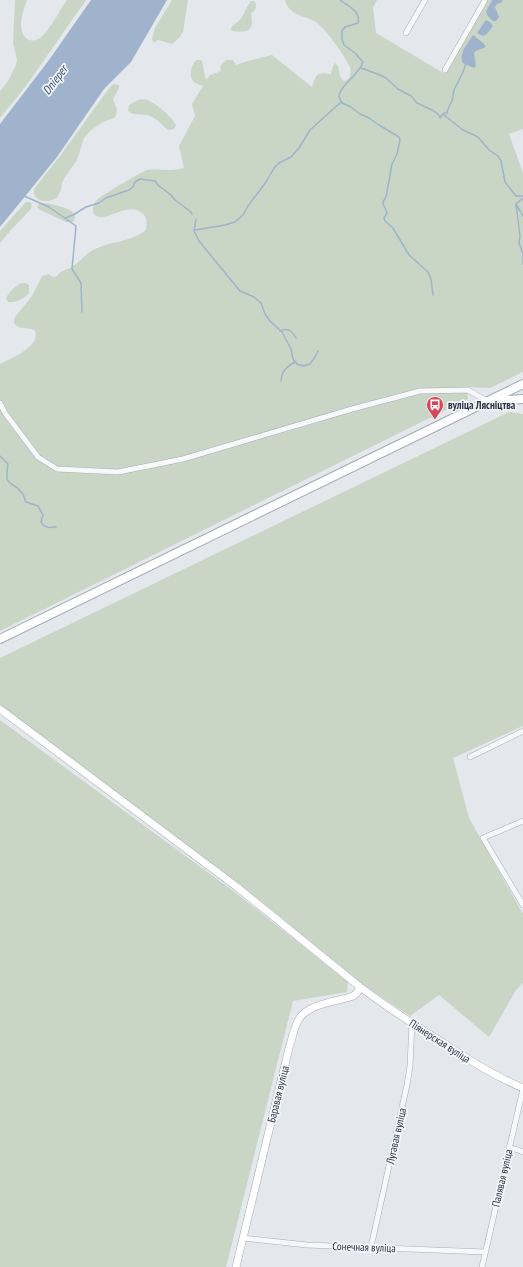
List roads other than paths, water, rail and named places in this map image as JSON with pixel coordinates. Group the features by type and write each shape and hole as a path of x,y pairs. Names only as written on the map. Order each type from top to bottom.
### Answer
{"main road":[{"path":"0,639 523,384"},
{"path":"487,401 523,399"}],"street":[{"path":"406,33 425,0"},
{"path":"445,70 485,0"},
{"path":"0,403 5,413 38,457 57,469 118,472 183,459 352,409 420,391 468,390 487,401"},
{"name":"Піянерская вуліца","path":"0,709 237,886 360,987 477,1065 523,1088"},
{"path":"470,757 523,731"},
{"path":"523,821 483,838 523,905"},
{"name":"Баравая вуліца","path":"236,1267 287,1056 297,1024 304,1013 309,1009 353,996 357,993 360,987"},
{"name":"Лугавая вуліца","path":"371,1247 407,1085 410,1066 412,1023"},
{"name":"Палявая вуліца","path":"482,1267 523,1088"},
{"path":"509,1147 523,1152"},
{"name":"Сонечная вуліца","path":"243,1238 307,1245 485,1252"}],"water":[{"name":"Dnieper","path":"91,0 167,0 131,62 104,89 57,157 0,227 0,124 49,60"},
{"path":"492,0 503,0 495,7 499,17 496,21 493,21 490,18 486,11"},
{"path":"486,20 493,26 486,35 483,36 477,33"},
{"path":"473,35 486,47 474,53 476,66 474,68 463,63 462,60 464,49"}],"waterway":[{"path":"340,0 350,6 357,15 358,19 358,23 345,27 342,31 344,45 355,53 363,62 358,71 342,89 339,97 342,103 399,137 400,140 397,154 392,164 386,197 383,202 387,213 384,218 385,221 392,227 409,255 428,272 431,279 433,295"},
{"path":"443,114 447,113 452,101 454,90 466,63"},
{"path":"361,68 386,78 398,89 411,96 417,103 438,114 440,118 444,115 463,130 478,137 489,150 498,156 501,161 505,182 516,196 523,196"},
{"path":"195,230 235,222 243,215 274,168 279,163 291,157 299,148 310,130 341,102"},
{"path":"65,218 86,207 99,203 106,198 129,190 133,187 135,182 140,179 155,181 192,214"},
{"path":"24,196 49,207 76,226 72,269 81,283 82,312"},
{"path":"523,198 516,204 523,216"},
{"path":"516,204 520,236 519,243 523,254 523,264"},
{"path":"196,219 194,231 199,241 240,291 254,297 261,303 265,314 270,321 282,332 291,349 293,359 297,364 303,366 310,364 318,351"},
{"path":"280,331 285,329 290,330 296,338"},
{"path":"281,381 285,370 295,362"},
{"path":"0,456 8,464 7,477 9,483 15,486 24,495 26,502 38,506 43,515 41,522 45,526 56,527"}],"place":[{"name":"вуліца Лясніцтва","path":"435,420"}]}
